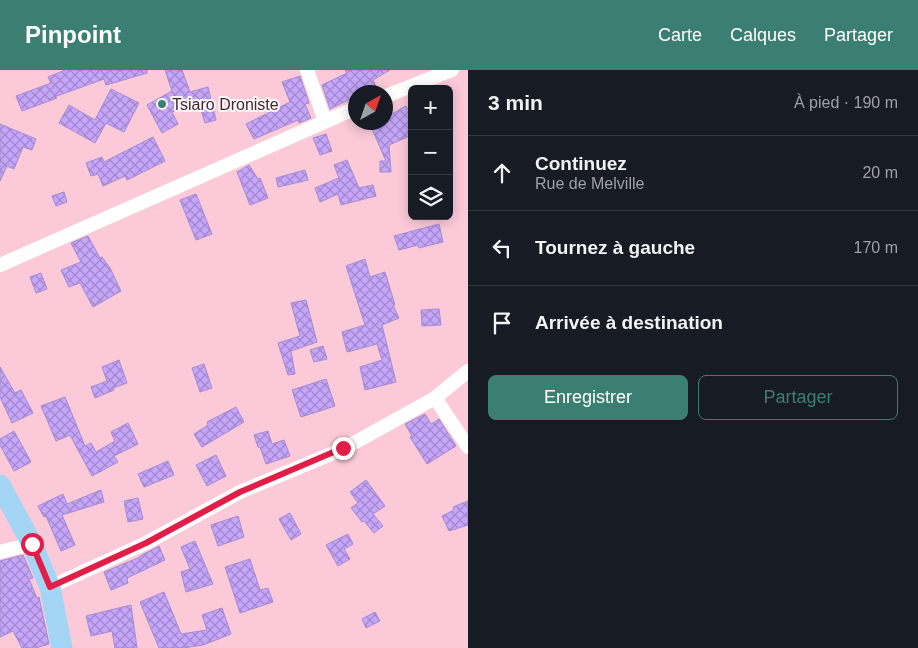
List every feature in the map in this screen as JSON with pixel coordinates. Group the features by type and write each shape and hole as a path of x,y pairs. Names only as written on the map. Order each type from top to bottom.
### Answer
{"main road":[{"path":"0,485 32,544 50,587 62,648"}],"street":[{"path":"306,70 325,121"},
{"path":"393,93 452,70"},
{"path":"0,265 348,111"},
{"path":"50,587 146,543 240,492 343,448 435,398 468,371"},
{"path":"435,398 468,448"},
{"path":"0,552 32,544"}],"building":[{"path":"65,70 147,70 147,73 106,85 104,79 22,111 16,96 51,83 48,77"},
{"path":"165,70 182,70 190,92 208,87 216,120 205,123 199,103 172,112 178,124 162,133 147,105 172,91"},
{"path":"345,70 390,70 373,80 376,85 348,85 348,100 330,109 322,85 347,73"},
{"path":"300,76 309,103 305,104 311,118 299,123 298,120 254,139 246,124 290,102 282,82"},
{"path":"111,89 139,103 124,132 106,123 95,143 59,123 69,105 95,120"},
{"path":"406,106 408,110 408,137 389,145 391,172 380,172 380,161 386,161 372,130 393,130 393,113"},
{"path":"0,124 36,139 32,150 23,147 14,169 7,166 0,181"},
{"path":"326,134 332,151 320,155 313,138"},
{"path":"153,137 165,161 127,180 125,176 103,186 98,174 91,176 86,163 102,157 104,162"},
{"path":"347,160 359,188 373,185 376,196 341,205 338,194 320,202 315,188 339,178 334,165"},
{"path":"249,165 258,179 260,178 268,198 250,205 237,172"},
{"path":"305,170 308,180 278,187 276,178"},
{"path":"64,192 67,202 56,206 52,196"},
{"path":"196,194 212,234 196,240 180,200"},
{"path":"439,224 443,242 419,248 418,245 399,250 394,236"},
{"path":"88,236 100,258 102,257 110,268 121,291 93,307 80,283 69,287 61,270 81,262 71,243"},
{"path":"365,259 370,277 385,272 395,305 393,305 399,318 382,325 396,382 365,390 360,367 382,360 377,344 347,352 342,332 365,325 346,266"},
{"path":"41,273 47,289 36,293 30,277"},
{"path":"306,300 317,342 291,351 295,374 288,375 278,343 300,336 291,303"},
{"path":"439,309 441,325 422,326 421,310"},
{"path":"323,346 327,359 314,362 310,350"},
{"path":"119,360 127,383 95,398 91,387 107,381 102,367"},
{"path":"204,364 212,388 200,392 192,368"},
{"path":"0,367 15,393 21,390 33,413 12,423 0,397"},
{"path":"326,379 335,406 301,417 292,390"},
{"path":"65,397 85,446 91,443 96,452 115,441 111,432 128,423 138,444 114,456 118,462 92,476 70,435 56,441 41,406"},
{"path":"236,407 244,422 202,447 194,434 208,425 207,422"},
{"path":"425,414 431,424 439,419 456,446 427,464 410,437 412,436 405,424"},
{"path":"14,431 31,462 14,471 0,445 0,439"},
{"path":"268,431 272,444 284,440 290,456 266,464 254,435"},
{"path":"216,455 226,476 207,486 196,465"},
{"path":"168,461 174,475 144,487 138,474"},
{"path":"366,480 385,506 373,514 383,526 374,533 351,508 358,503 350,492"},
{"path":"101,490 104,502 62,515 75,545 61,551 46,516 44,517 38,506 63,494 67,504"},
{"path":"138,498 143,519 128,522 124,501"},
{"path":"468,501 468,525 449,531 442,516 454,510 453,507"},
{"path":"290,513 301,534 291,540 279,519"},
{"path":"238,516 244,537 218,546 211,525"},
{"path":"348,534 353,544 344,549 350,559 338,566 326,545"},
{"path":"195,541 213,584 186,592 181,572 190,569 181,547"},
{"path":"159,546 165,560 129,577 127,579 128,583 111,590 104,572 140,557"},
{"path":"23,555 33,578 29,579 37,598 39,597 49,644 36,648 22,648 13,631 0,637 0,561"},
{"path":"250,559 260,590 268,588 273,602 240,613 225,567"},
{"path":"164,592 181,634 207,630 202,615 222,608 231,634 203,645 183,648 159,648 140,602"},
{"path":"131,605 137,648 115,648 112,631 91,636 86,616"},
{"path":"375,612 380,621 366,628 362,619"}],"place":[{"name":"Tsiaro Droniste","path":"162,104"}],"route":[{"path":"32,544 50,587 146,543 240,492 343,448"}]}
